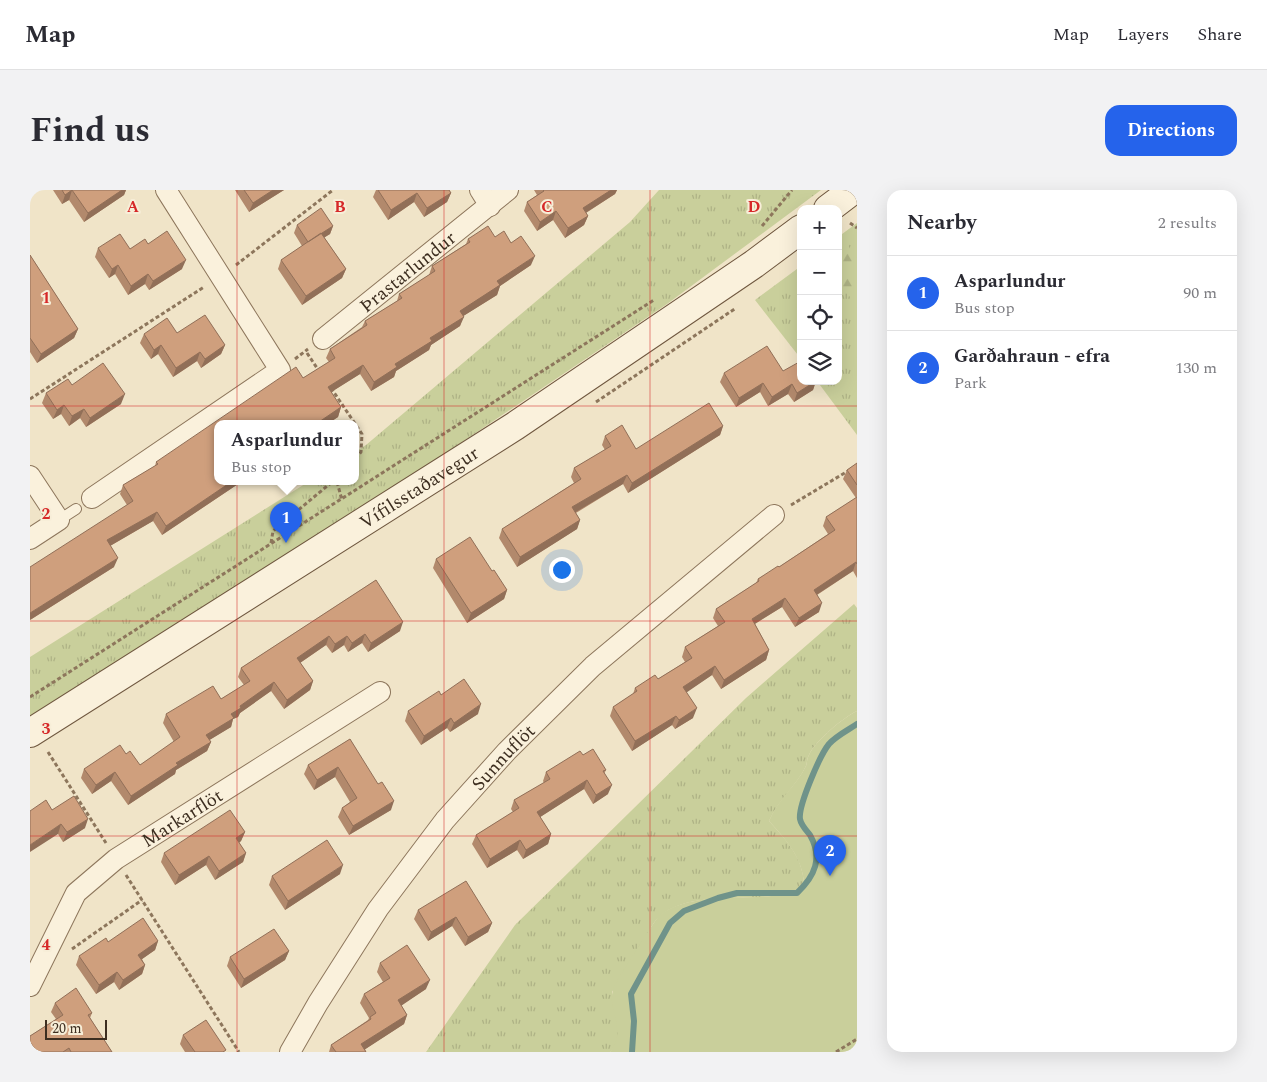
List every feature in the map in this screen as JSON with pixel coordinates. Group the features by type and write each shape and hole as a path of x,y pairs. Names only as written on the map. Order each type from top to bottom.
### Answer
{"main road":[{"path":"833,205 853,190"},
{"name":"Vífilsstaðavegur","path":"39,743 514,426 754,264 797,232"}],"street":[{"path":"84,503 280,370 166,190"},
{"name":"Þrastarlundur","path":"323,339 485,198 508,190"},
{"path":"30,476 59,520 30,539"},
{"name":"Sunnuflöt","path":"290,1052 378,909 445,820 506,751 593,666 774,515"},
{"name":"Markarflöt","path":"30,986 76,893 116,859 380,692"}],"lane":[{"path":"59,520 84,503"}],"path":[{"path":"30,399 221,277 333,190"},
{"path":"761,227 792,190"},
{"path":"850,223 857,228"},
{"path":"30,698 656,299"},
{"path":"591,405 742,303"},
{"path":"280,370 323,339"},
{"path":"306,351 321,373"},
{"path":"326,381 352,420"},
{"path":"359,430 362,434 361,452 359,454"},
{"path":"774,515 849,470"},
{"path":"271,543 273,532 328,485"},
{"path":"338,485 342,500"},
{"path":"39,743 116,859 239,1052"},
{"path":"69,951 142,900"},
{"path":"836,1052 857,1039"}],"green space":[{"path":"659,190 821,190 801,205 797,205 797,208 667,304 363,509 30,720 30,657 303,485 359,485 359,449 630,222"},
{"path":"857,223 857,435 820,385 842,385 842,234"},
{"path":"845,240 849,247 854,262 857,307 842,286 842,241"},
{"path":"797,269 797,354 755,300"},
{"path":"854,604 857,608 857,711 838,724 812,749 806,766 798,780 769,821 797,857 803,873 804,883 793,891 777,895 694,901 675,907 659,917 612,992 619,1033 618,1043 610,1052 426,1052 515,925 746,698"},
{"path":"857,711 857,1052 610,1052 617,1036 612,998 613,990 659,916 675,907 694,901 778,895 793,891 804,883 797,857 769,821 777,806 802,773 812,749 838,724"}],"building":[{"path":"62,190 72,190 65,195"},
{"path":"72,190 122,190 88,213"},
{"path":"244,190 273,190 253,203"},
{"path":"378,190 449,190 451,193 427,208 417,193 391,210"},
{"path":"543,190 611,190 583,208 588,216 568,228 556,211 540,222 527,202"},
{"path":"321,208 333,226 308,242 297,225"},
{"path":"488,226 495,237 504,231 511,243 521,236 535,256 497,281 500,285 460,311 464,317 430,338 432,341 395,364 397,367 374,382 363,365 328,387 341,407 322,420 218,420 296,367 303,378 335,358 330,349 367,325 365,321 402,298 399,294 435,271 432,266 470,242 468,239"},
{"path":"167,231 186,260 153,281 148,274 131,286 118,265 112,269 98,248 120,234 130,249 145,239 148,244"},
{"path":"321,233 346,269 306,296 281,260"},
{"path":"30,255 78,329 41,354 30,338"},
{"path":"205,315 225,345 205,359 200,352 176,368 161,345 154,350 144,334 167,318 177,333"},
{"path":"767,346 783,371 797,363 797,385 810,385 797,393 792,384 772,397 763,383 739,398 724,373"},
{"path":"103,363 125,394 90,418 84,409 72,416 64,405 57,410 46,393 68,379 72,385"},
{"path":"709,403 723,426 632,483 627,475 572,507 580,520 520,557 502,529 581,479 574,468 611,446 605,436 622,425 636,449"},
{"path":"214,423 214,485 227,485 166,526 157,512 107,540 118,558 30,613 30,567 133,501 123,485 158,464 156,462"},
{"path":"857,463 857,485 847,470"},
{"path":"857,497 857,564 856,562 814,590 822,603 799,618 785,598 752,619 769,650 724,680 715,666 683,687 697,708 679,720 676,716 635,741 613,707 637,691 635,688 655,675 658,679 692,658 685,647 725,622 716,609 759,581 758,579 835,530 826,517"},
{"path":"470,537 507,590 471,613 436,559"},
{"path":"376,580 403,622 371,643 365,634 352,643 347,636 335,644 329,636 297,658 313,681 287,700 274,682 231,714 234,718 206,735 211,742 176,763 178,765 131,796 115,772 96,785 84,769 120,745 126,754 130,751 140,765 180,737 166,714 213,686 221,699 250,681 241,668"},
{"path":"464,679 481,704 454,723 451,718 424,736 408,711 439,691 441,695"},
{"path":"350,739 378,784 382,782 394,801 353,826 342,808 357,798 338,767 317,780 308,765"},
{"path":"593,749 606,770 603,771 612,785 596,795 587,780 537,812 551,834 526,850 520,840 490,859 476,835 519,808 514,800 550,779 546,772 580,751 583,755"},
{"path":"74,796 88,819 67,832 61,824 30,845 30,811 46,800 52,810"},
{"path":"230,810 245,832 236,838 246,853 219,871 209,856 179,875 164,853"},
{"path":"327,840 343,865 288,901 272,876"},
{"path":"466,881 492,923 468,937 456,917 431,932 418,910"},
{"path":"143,918 158,941 138,955 145,965 123,980 117,972 99,985 79,956 106,938 108,942"},
{"path":"274,929 289,951 244,979 230,957"},
{"path":"407,945 430,980 398,1000 407,1015 361,1044 366,1052 336,1052 331,1045 371,1019 370,1017 376,1013 364,994 390,978 380,963"},
{"path":"76,988 92,1013 88,1015 112,1052 71,1052 69,1048 63,1052 37,1052 30,1042 30,1036 63,1015 55,1003"},
{"path":"206,1020 226,1050 223,1052 195,1052 183,1035"}],"waterway":[{"path":"632,1052 634,1021 631,994 670,923 684,911 718,898 737,893 797,893 808,880 815,866 816,851 814,843 800,819 802,803 815,769 829,744 857,724"}],"place":[{"name":"Asparlundur","path":"286,543"},
{"name":"Garðahraun - efra","path":"830,876"}]}
